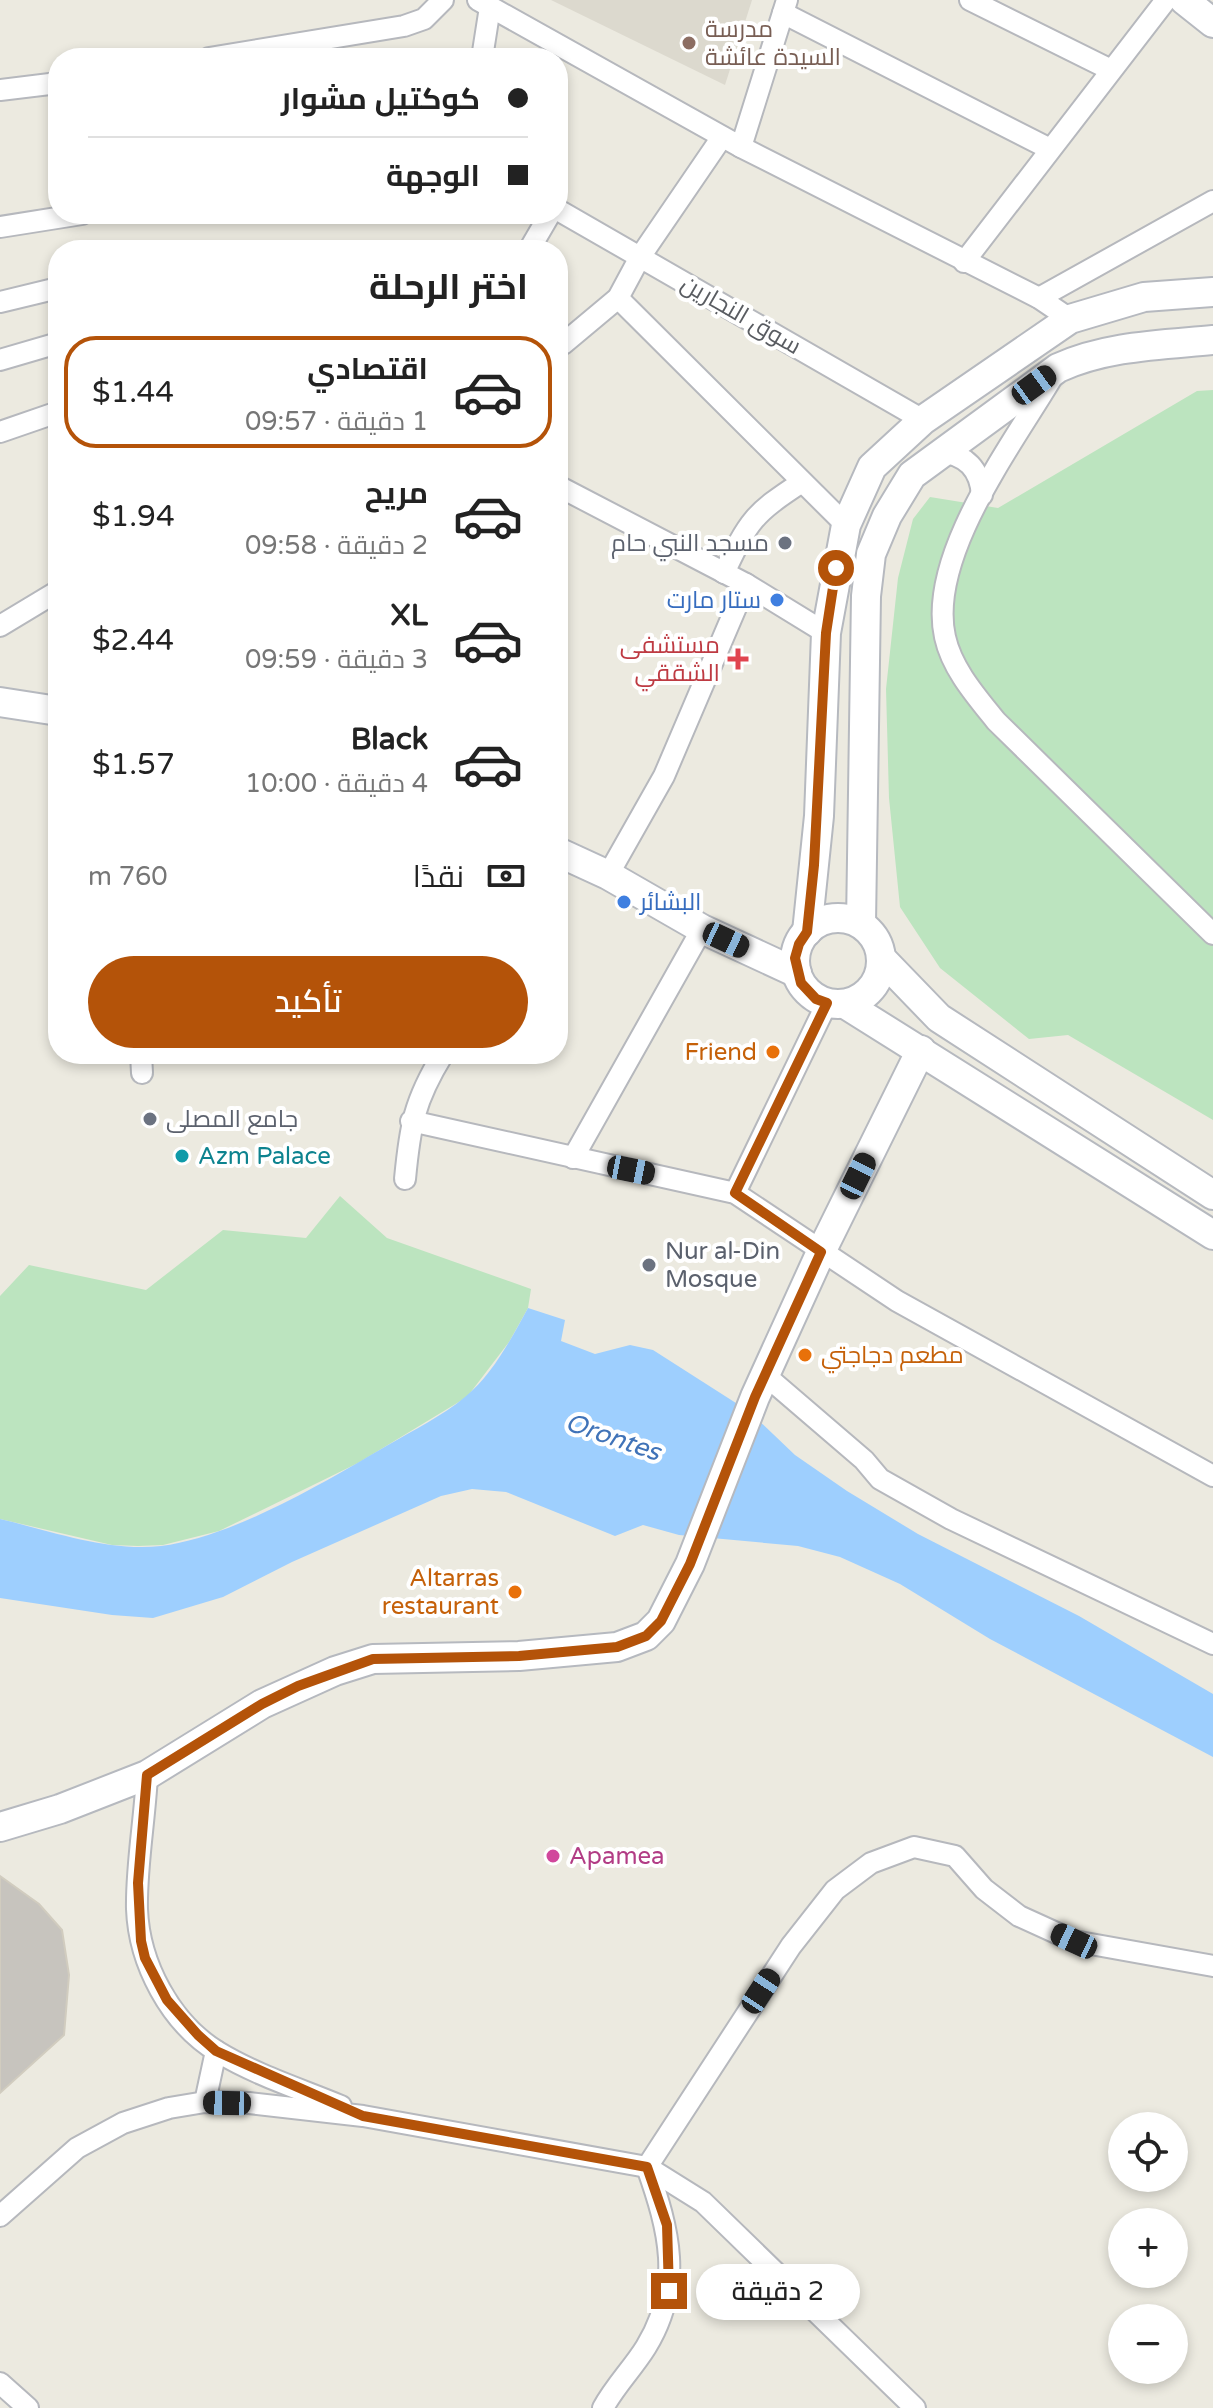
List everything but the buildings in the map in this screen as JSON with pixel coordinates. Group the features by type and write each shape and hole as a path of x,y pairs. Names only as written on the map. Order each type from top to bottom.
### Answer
{"main road":[{"path":"1184,0 1213,23"},
{"path":"807,932 819,816 826,633 846,525 872,467 923,420 1070,319 1144,297 1213,292"},
{"path":"861,924 866,596 871,554 887,516 912,475 1058,368 1081,357 1113,350 1213,340"},
{"path":"0,702 48,709"},
{"path":"568,861 608,875 702,929 797,973"},
{"path":"836,1004 868,993 881,971 878,944 861,924 847,919 819,923 807,932 799,944 797,973 808,992 921,1050 1213,1235"},
{"path":"881,958 939,1018 1213,1195"},
{"path":"0,1827 60,1809 147,1775 262,1704 298,1686 373,1659 519,1656 617,1647 637,1642 661,1621 690,1564 760,1386 821,1252 921,1050"}],"street":[{"path":"270,48 404,26 424,19 443,0"},
{"path":"970,0 1111,70"},
{"path":"964,262 1166,0"},
{"path":"482,48 484,3 564,48"},
{"path":"568,340 618,298 640,257 731,142 785,6 1050,149"},
{"path":"568,50 731,142 1039,298 1070,319"},
{"path":"0,90 48,84"},
{"path":"1039,298 1213,201"},
{"name":"سوق النجارين","path":"568,216 923,420"},
{"path":"0,227 48,219"},
{"path":"0,302 48,290"},
{"path":"618,298 846,525"},
{"path":"0,360 48,346"},
{"path":"1058,368 982,495 948,566 942,608 945,639 964,681 996,721 1213,934"},
{"path":"0,432 48,415"},
{"path":"941,452 962,457 971,464 978,474 982,495"},
{"path":"724,573 746,526 764,506 802,482"},
{"path":"568,491 746,584 826,633"},
{"path":"608,875 664,776 746,584"},
{"path":"0,626 48,597"},
{"path":"573,1158 702,929"},
{"path":"735,1193 836,1004"},
{"path":"405,1179 411,1121 423,1086 437,1064"},
{"path":"411,1121 735,1193 897,1301 1213,1476"},
{"path":"760,1386 864,1460 880,1479 951,1519 1213,1644"},
{"path":"147,1775 138,1883 141,1941 150,1969 167,2000 216,2051 363,2116"},
{"path":"647,2167 791,1946 835,1890 871,1863 914,1847 955,1856 984,1889 1019,1916 1074,1941 1213,1966"},
{"path":"205,2102 216,2051"},
{"path":"0,2216 77,2148 123,2123 169,2108 205,2102 249,2103 363,2116 647,2167 703,2202 915,2408"},
{"path":"603,2408 647,2345 669,2291 667,2225 647,2167"},
{"path":"0,2383 28,2408"}],"shaded area":[{"name":"مدرسة السيدة عائشة","path":"551,0 752,0 725,85"}],"green space":[{"path":"1213,390 1213,1120 1068,1035 1029,1039 940,968 900,907 889,798 886,689 898,578 913,519 930,497 998,508 1197,391"},
{"path":"340,1196 387,1238 531,1289 528,1308 509,1342 467,1397 358,1463 219,1531 163,1545 112,1545 0,1519 0,1296 29,1265 146,1290 223,1230 306,1238"}],"water":[{"name":"Orontes","path":"528,1308 565,1320 561,1341 595,1354 630,1345 653,1350 750,1412 795,1455 847,1491 918,1534 1079,1616 1213,1694 1213,1757 990,1639 900,1584 840,1557 798,1546 679,1535 643,1525 615,1536 506,1492 472,1489 441,1496 292,1562 223,1597 153,1618 0,1598 0,1519 121,1546 161,1546 218,1532 278,1506 336,1475 456,1404 493,1367"}],"place":[{"name":"مدرسة السيدة عائشة","path":"689,43"},
{"name":"مسجد النبي حام","path":"785,543"},
{"name":"ستار مارت","path":"777,600"},
{"name":"مستشفى الشققي","path":"738,659"},
{"name":"البشائر","path":"624,902"},
{"name":"Friend","path":"773,1052"},
{"name":"جامع المصلى","path":"150,1119"},
{"name":"Azm Palace","path":"182,1156"},
{"name":"Nur al-Din Mosque","path":"649,1265"},
{"name":"مطعم دجاجتي","path":"805,1355"},
{"name":"Altarras restaurant","path":"515,1592"},
{"name":"Apamea","path":"553,1856"}],"route":[{"path":"669,2291 667,2225 647,2167 363,2116 247,2067 216,2051 198,2035 167,2000 145,1958 141,1941 137,1905 147,1775 226,1723 262,1704 335,1671 373,1659 519,1656 627,1646 646,1636 661,1621 690,1564 755,1397 821,1252 735,1193 827,1003 816,999 801,983 795,958 807,932 819,816 826,633 836,568"}]}
